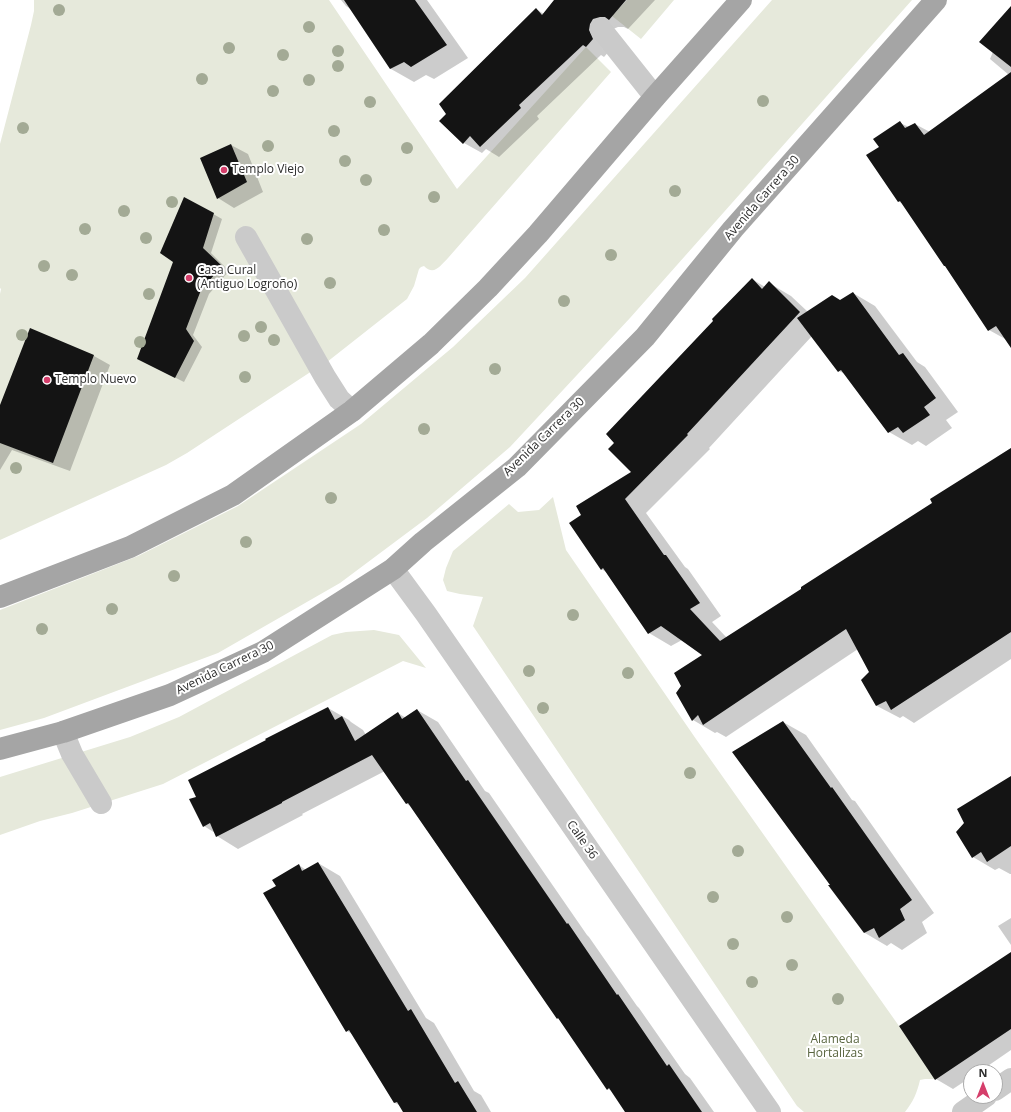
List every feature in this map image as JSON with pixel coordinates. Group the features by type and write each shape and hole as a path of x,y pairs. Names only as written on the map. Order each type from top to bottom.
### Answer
{"main road":[{"path":"0,597 130,547 233,495 352,411 431,344 488,288 538,234 655,97 741,0"},
{"name":"Avenida Carrera 30","path":"0,749 62,732 170,695 263,652 393,569 423,542 517,467 645,337 734,229 936,0"}],"street":[{"path":"601,29 655,97"},
{"path":"246,237 325,377 339,399 352,411"},
{"name":"Calle 36","path":"393,569 426,614 770,1112"},
{"path":"62,732 72,754 101,804"},
{"path":"963,1112 974,1104"}],"green space":[{"path":"34,0 329,0 457,189 586,47 611,72 448,258 434,270 428,269 424,266 421,267 414,286 407,299 327,362 187,453 166,465 0,540 0,144 31,25 34,11"},
{"path":"627,0 674,0 641,39 612,16"},
{"path":"772,0 912,0 630,318 510,447 427,518 340,583 218,653 44,718 0,730 0,610 138,556 238,506 361,424 453,347 525,278"},
{"name":"Alameda Hortalizas","path":"553,497 566,550 696,739 935,1079 920,1080 918,1089 905,1112 804,1112 797,1106 473,626 483,597 447,591 443,580 453,551 509,504 518,512 539,510"},
{"path":"374,630 399,635 426,668 403,661 163,784 72,813 40,821 0,835 0,777 130,737 179,717 332,635 346,632"}],"building":[{"path":"344,0 415,0 447,45 411,67 404,62 390,69"},
{"path":"554,0 626,0 609,20 605,17 593,19 589,30 593,39 586,47 583,45 519,105 521,108 480,147 470,136 463,144 439,121 446,114 439,104 536,8 542,15"},
{"path":"1011,6 1011,67 979,42"},
{"path":"1011,72 1011,348 996,326 988,331 900,201 898,202 866,155 879,147 873,139 900,121 905,128 915,123 924,135"},
{"name":"Templo Viejo","path":"231,144 247,182 217,199 200,158"},
{"name":"Casa Cural (Antiguo Logroño)","path":"184,197 214,213 203,248 222,266 201,290 186,329 194,341 175,378 137,359 173,262 160,253"},
{"path":"752,278 762,289 769,281 800,312 687,434 688,435 625,499 700,603 690,609 720,641 932,503 930,499 1011,448 1011,632 891,710 886,701 876,706 861,680 869,672 846,629 703,725 698,715 692,721 676,693 681,686 674,673 702,655 661,626 648,634 603,568 601,570 569,523 581,515 576,506 631,472 608,449 614,443 606,434"},
{"path":"853,292 899,355 903,353 936,398 924,407 930,415 903,433 898,427 888,433 841,370 838,372 797,318 832,295 840,300"},
{"name":"Templo Nuevo","path":"30,328 94,355 53,463 0,443 0,405"},
{"path":"328,707 335,720 342,716 355,741 398,712 402,719 417,709 667,1066 669,1064 702,1112 625,1112 609,1088 607,1090 408,803 406,804 372,755 216,837 210,823 203,827 189,799 196,797 188,780"},
{"path":"783,721 912,900 900,909 905,920 879,938 874,928 864,933 732,752"},
{"path":"1011,776 1011,846 987,862 981,852 972,858 956,832 964,823 957,809"},
{"path":"318,862 408,1011 411,1009 455,1083 458,1081 477,1112 403,1112 397,1102 394,1103 349,1030 346,1032 263,893 276,886 272,880 299,864 302,871"},
{"path":"1011,952 1011,1029 935,1080 899,1026"}],"place":[{"name":"Templo Viejo","path":"224,170"},
{"name":"Casa Cural (Antiguo Logroño)","path":"189,278"},
{"name":"Templo Nuevo","path":"47,380"}]}
